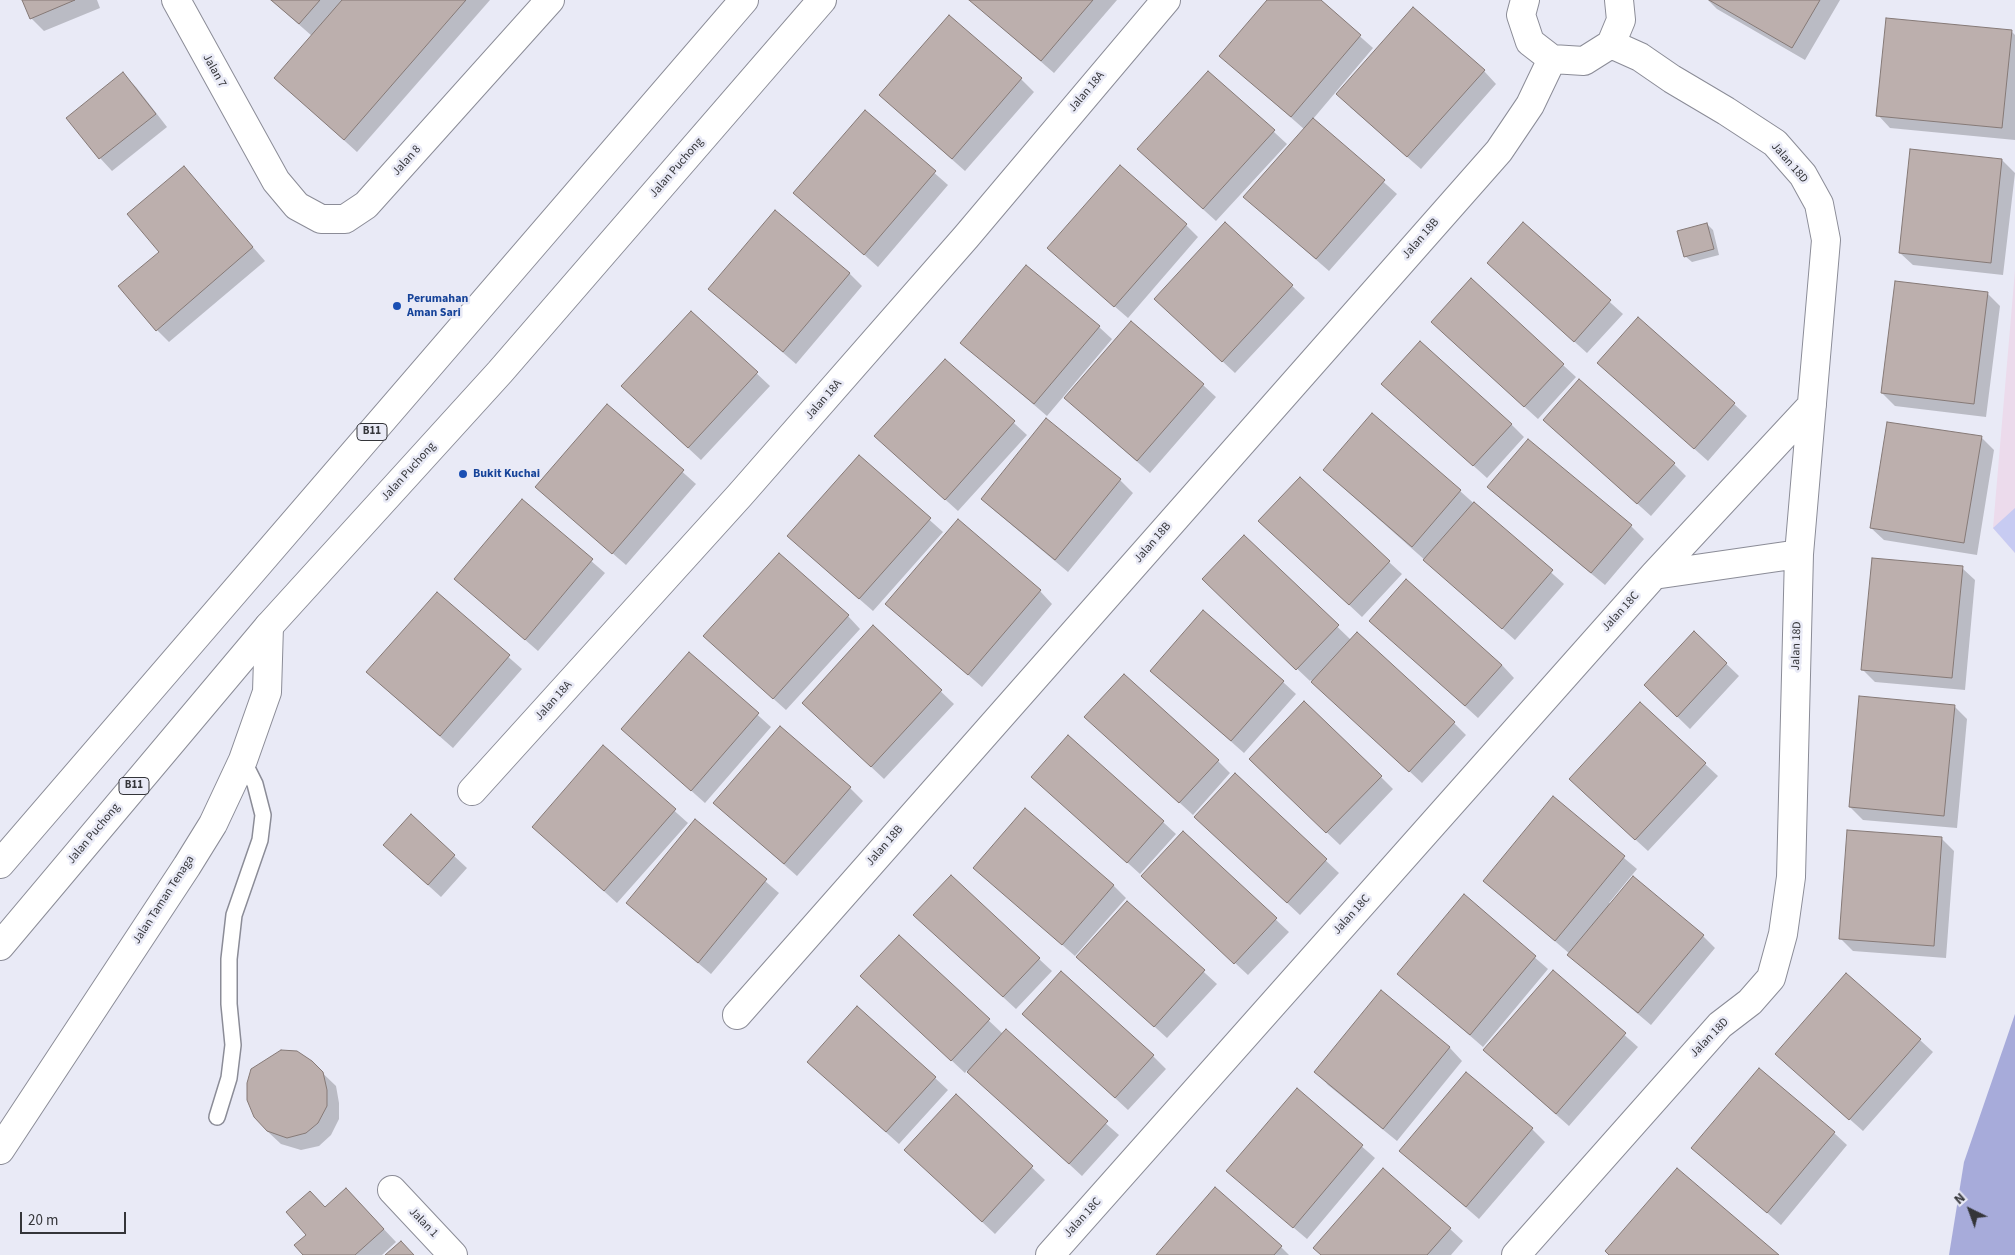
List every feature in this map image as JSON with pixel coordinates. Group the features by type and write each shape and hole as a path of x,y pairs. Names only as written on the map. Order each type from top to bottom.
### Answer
{"street":[{"name":"Jalan 7","path":"176,0 254,142"},
{"name":"Jalan 8","path":"254,142 276,181 297,206 320,219 345,219 366,205 550,0"},
{"name":"B11","path":"0,864 744,0"},
{"name":"Jalan Puchong","path":"0,946 269,626 500,372 822,0"},
{"name":"Jalan 18A","path":"472,791 795,433 960,244 1166,0"},
{"path":"1525,0 1522,15 1530,42 1552,59 1584,60 1611,44 1621,20 1619,0"},
{"name":"Jalan 18D","path":"1516,1255 1720,1025 1750,1002 1771,978 1783,934 1791,877 1799,554 1826,240 1818,204 1803,175 1775,143 1640,57 1611,44"},
{"name":"Jalan 18B","path":"737,1015 1499,151 1530,105 1552,59"},
{"name":"Jalan 18C","path":"1050,1255 1654,575 1812,405"},
{"path":"1654,575 1799,554"},
{"name":"Jalan Taman Tenaga","path":"0,1150 213,824 243,760 267,692 269,626"},
{"name":"Jalan 1","path":"392,1190 453,1255"}],"lane":[{"path":"217,1117 229,1078 233,1045 229,1004 229,959 234,915 260,840 263,815 255,784 243,760"}],"shaded area":[{"path":"2015,270 2015,553 1993,528"},
{"path":"2015,508 2015,553 1993,528"},
{"path":"2015,1014 2015,1255 1949,1255 1964,1162"}],"building":[{"path":"22,0 75,0 30,19"},
{"path":"271,0 320,0 299,24"},
{"path":"342,0 466,0 344,140 274,78"},
{"path":"969,0 1093,0 1041,61"},
{"path":"1267,0 1321,0 1361,35 1291,117 1219,56"},
{"path":"1709,0 1820,0 1792,48"},
{"path":"1413,7 1485,70 1407,157 1336,94"},
{"path":"949,15 1022,78 952,159 879,95"},
{"path":"1886,18 2012,30 2002,128 1876,116"},
{"path":"1208,71 1275,130 1203,209 1137,149"},
{"path":"123,72 156,114 99,159 66,118"},
{"path":"865,110 936,171 864,255 793,193"},
{"path":"1313,118 1385,180 1316,259 1243,197"},
{"path":"1910,149 2002,159 1991,263 1899,253"},
{"path":"1120,165 1187,224 1114,307 1047,248"},
{"path":"184,166 253,247 156,331 118,286 159,252 127,214"},
{"path":"775,210 850,273 783,352 708,289"},
{"path":"1225,222 1293,285 1222,362 1154,299"},
{"path":"1523,222 1611,300 1574,342 1487,263"},
{"path":"1707,223 1714,249 1684,257 1677,231"},
{"path":"1026,265 1100,326 1034,404 960,343"},
{"path":"1471,278 1564,364 1524,407 1431,322"},
{"path":"1895,281 1988,292 1974,404 1881,393"},
{"path":"691,311 758,372 688,448 621,386"},
{"path":"1638,317 1735,403 1694,449 1597,363"},
{"path":"1131,321 1204,384 1137,461 1064,398"},
{"path":"1420,341 1512,424 1473,466 1381,384"},
{"path":"945,359 1015,421 945,500 874,436"},
{"path":"1579,379 1675,463 1637,504 1543,420"},
{"path":"607,404 684,470 612,554 535,487"},
{"path":"1372,413 1461,490 1412,547 1323,470"},
{"path":"1046,418 1121,479 1055,560 981,499"},
{"path":"1887,422 1982,436 1964,543 1870,528"},
{"path":"1528,439 1632,525 1591,573 1487,487"},
{"path":"859,455 931,518 859,599 787,536"},
{"path":"1300,477 1390,561 1349,605 1258,521"},
{"path":"522,499 593,559 525,640 454,579"},
{"path":"1474,502 1553,570 1502,629 1423,560"},
{"path":"958,519 1041,590 968,675 885,604"},
{"path":"1244,535 1339,625 1296,670 1202,579"},
{"path":"779,553 849,615 773,699 703,636"},
{"path":"1872,558 1963,566 1952,678 1861,670"},
{"path":"1406,579 1502,665 1465,706 1369,621"},
{"path":"437,592 510,655 440,736 366,672"},
{"path":"1203,610 1284,681 1231,741 1150,671"},
{"path":"873,625 942,690 871,767 802,703"},
{"path":"1694,631 1727,663 1677,717 1644,685"},
{"path":"1357,632 1455,722 1409,772 1311,682"},
{"path":"689,652 759,713 691,791 621,729"},
{"path":"1124,674 1219,760 1179,803 1084,717"},
{"path":"1859,696 1955,705 1944,816 1849,807"},
{"path":"1304,701 1382,776 1326,833 1249,759"},
{"path":"1640,702 1706,763 1635,840 1569,779"},
{"path":"780,726 851,787 784,864 713,803"},
{"path":"1068,735 1164,821 1127,863 1031,777"},
{"path":"603,745 676,809 604,891 532,827"},
{"path":"1235,773 1327,859 1287,903 1194,817"},
{"path":"1553,796 1625,856 1555,941 1483,881"},
{"path":"1025,808 1114,885 1062,945 973,868"},
{"path":"411,814 455,855 428,885 383,845"},
{"path":"695,819 767,879 698,963 626,903"},
{"path":"1847,830 1942,837 1934,946 1839,939"},
{"path":"1183,831 1277,918 1234,964 1141,876"},
{"path":"951,875 1040,958 1003,997 913,915"},
{"path":"1633,876 1704,935 1638,1013 1567,955"},
{"path":"1464,894 1536,956 1470,1035 1397,974"},
{"path":"1127,901 1205,970 1154,1027 1076,957"},
{"path":"899,935 990,1019 951,1061 860,976"},
{"path":"1553,970 1626,1033 1556,1114 1483,1050"},
{"path":"1061,971 1154,1055 1115,1098 1022,1014"},
{"path":"1846,973 1921,1039 1849,1120 1775,1054"},
{"path":"1381,990 1450,1047 1383,1129 1314,1072"},
{"path":"857,1006 936,1077 886,1132 807,1062"},
{"path":"1006,1029 1108,1121 1069,1164 967,1072"},
{"path":"281,1050 297,1051 312,1061 323,1072 327,1090 327,1106 318,1123 306,1133 287,1138 267,1131 254,1117 247,1100 247,1083 251,1069"},
{"path":"1759,1068 1835,1132 1767,1213 1691,1148"},
{"path":"1466,1072 1533,1128 1466,1207 1399,1151"},
{"path":"1297,1088 1363,1145 1293,1228 1226,1171"},
{"path":"956,1094 1033,1166 982,1222 904,1150"},
{"path":"1383,1168 1451,1228 1427,1255 1321,1255 1313,1248"},
{"path":"1677,1168 1779,1255 1609,1255 1605,1251"},
{"path":"1215,1187 1282,1246 1274,1255 1156,1255"},
{"path":"346,1188 384,1229 355,1255 303,1255 294,1245 306,1235 286,1212 310,1191 325,1207"},
{"path":"401,1241 414,1255 385,1255"}],"place":[{"name":"Perumahan Aman Sari","path":"397,306"},
{"name":"Bukit Kuchai","path":"463,474"}]}
